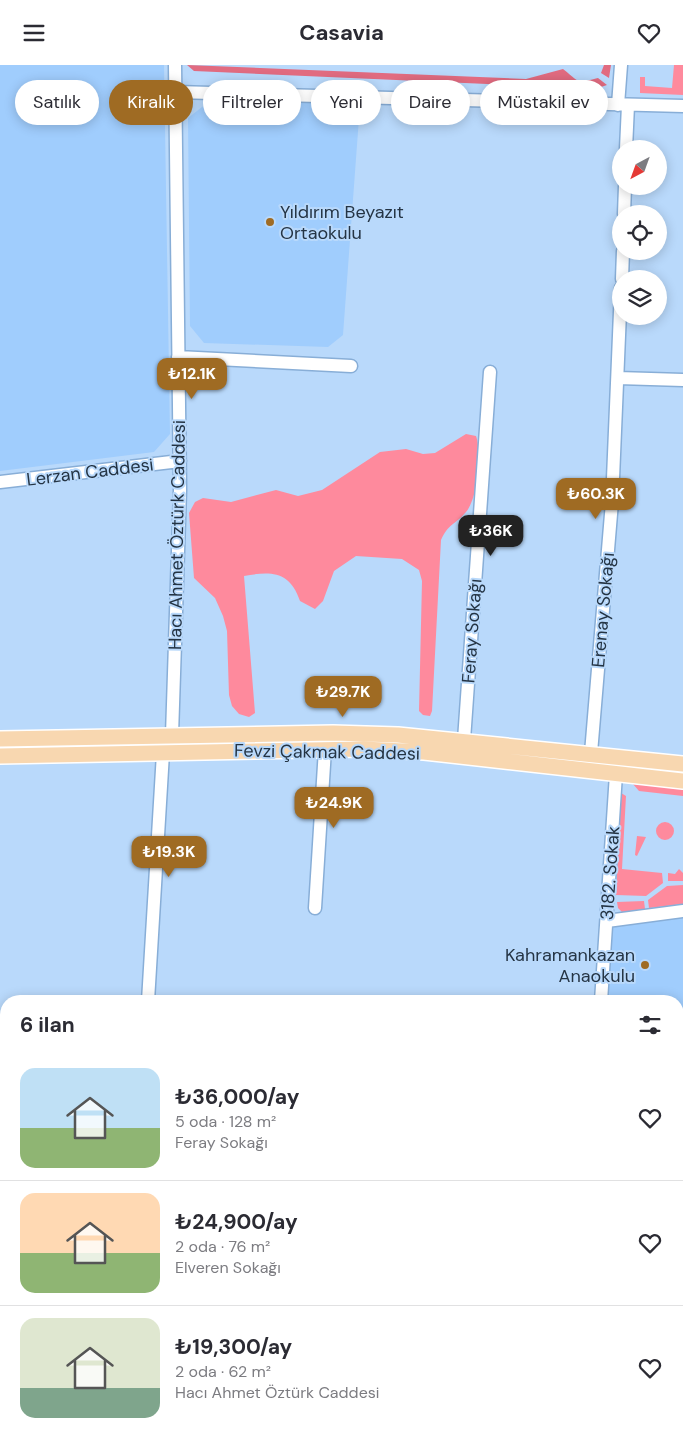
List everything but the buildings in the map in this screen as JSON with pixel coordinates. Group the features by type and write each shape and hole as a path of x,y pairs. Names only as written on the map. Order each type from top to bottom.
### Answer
{"main road":[{"name":"Fevzi Çakmak Caddesi","path":"0,739 333,733 398,735 464,740 683,764"},
{"name":"Fevzi Çakmak Caddesi","path":"0,756 325,749 424,752 683,781"}],"street":[{"name":"Hacı Ahmet Öztürk Caddesi","path":"176,65 176,80"},
{"path":"621,65 625,140"},
{"path":"193,92 683,106"},
{"name":"Hacı Ahmet Öztürk Caddesi","path":"172,735 180,461 176,125"},
{"name":"Erenay Sokağı","path":"591,753 606,590 620,325"},
{"path":"178,357 351,366"},
{"name":"Feray Sokağı","path":"464,740 490,371"},
{"path":"618,378 683,381"},
{"name":"Lerzan Caddesi","path":"0,483 180,461"},
{"path":"315,908 325,749"},
{"path":"148,995 163,753"},
{"name":"3182. Sokak","path":"601,995 616,775"},
{"path":"607,921 683,911"}],"shaded area":[{"path":"0,65 164,65 164,80 109,80 109,125 165,125 170,434 154,452 0,471"},
{"path":"187,65 526,79 563,69 576,80 480,80 480,84 470,83 470,80 396,80 194,71"},
{"path":"604,65 611,65 609,78 601,73"},
{"path":"674,65 683,65 683,95 640,93 640,77 645,77 645,86 672,88"},
{"name":"Yıldırım Beyazıt Ortaokulu","path":"301,103 311,103 311,125 358,125 343,335 328,347 204,343 190,326 188,125 193,125 193,114 203,106 203,125 301,125"},
{"path":"466,434 476,436 479,453 478,475 470,505 466,512 449,527 441,540 432,711 430,716 423,715 419,711 422,581 419,570 402,559 356,556 334,571 323,601 315,609 300,601 291,584 278,575 244,576 255,713 249,717 239,714 232,706 229,695 227,631 223,616 215,598 194,578 189,513 195,502 203,498 231,502 276,490 298,496 322,490 380,452 406,449 423,454 435,453"},
{"path":"633,784 683,789 683,796 639,791"},
{"path":"621,793 626,796 622,869 662,873 663,883 646,896 616,895"},
{"path":"665,822 671,825 674,831 671,837 665,840 659,837 656,831 659,825"},
{"path":"637,836 646,837 637,856 635,855"},
{"path":"679,869 683,873 683,881 668,881 668,873 675,874"},
{"path":"683,885 683,904 649,908 648,900 667,886"},
{"path":"644,901 645,909 622,912 618,908 617,902"},
{"name":"Kahramankazan Anaokulu","path":"683,917 683,995 605,995 609,928"}],"place":[{"name":"Yıldırım Beyazıt Ortaokulu","path":"270,222"},
{"name":"Kahramankazan Anaokulu","path":"645,965"}]}
